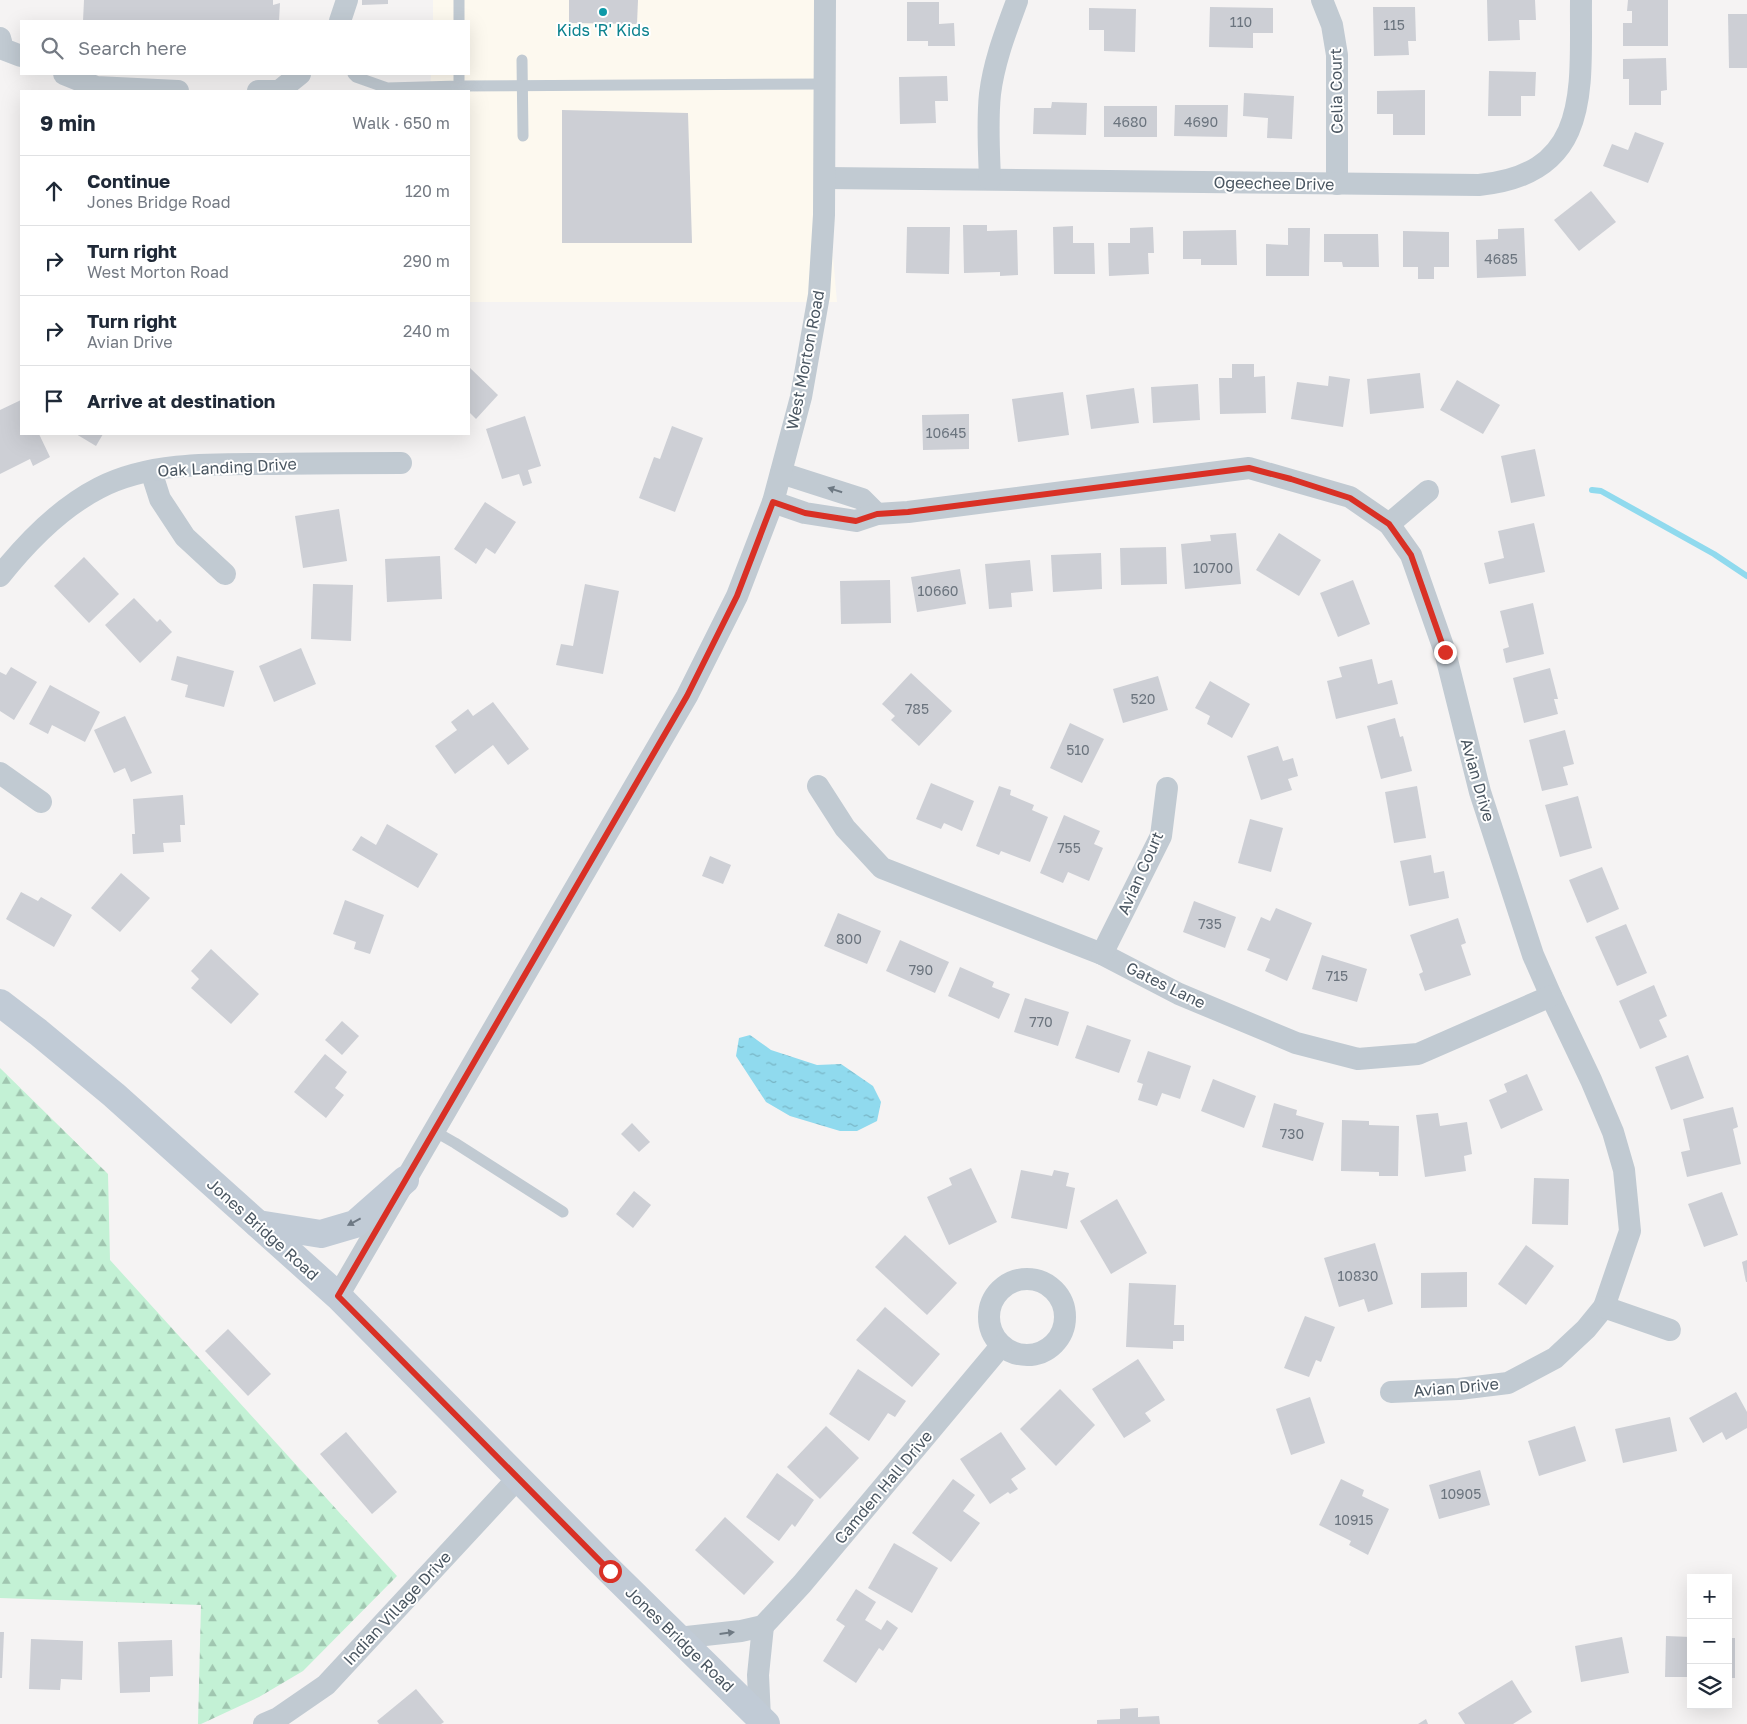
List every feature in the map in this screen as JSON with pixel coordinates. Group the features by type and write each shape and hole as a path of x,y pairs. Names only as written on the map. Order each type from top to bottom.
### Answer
{"main road":[{"name":"Jones Bridge Road","path":"0,1003 114,1095 338,1296 763,1721"},
{"path":"258,1224 321,1234 355,1224 405,1180"}],"street":[{"path":"340,20 346,0"},
{"name":"West Morton Road","path":"338,1296 687,696 737,596 773,502 802,397 819,295 825,178 825,0"},
{"name":"Celia Court","path":"1322,0 1332,25 1337,55 1337,184"},
{"name":"Ogeechee Drive","path":"825,178 1480,185 1509,180 1524,176 1542,166 1558,152 1567,135 1576,112 1580,91 1581,0"},
{"path":"990,179 988,142 990,94 1000,46 1017,1"},
{"path":"66,75 96,87 158,90"},
{"path":"280,90 299,75"},
{"name":"Oak Landing Drive","path":"0,576 34,539 74,502 100,487 151,471 186,466 234,464 401,463"},
{"name":"Avian Drive","path":"773,502 805,513 856,521 877,514 908,512 1249,468 1350,498 1389,524 1411,555 1445,652 1480,792 1533,955 1613,1132 1624,1170 1630,1231 1604,1307 1586,1329 1555,1358 1508,1383 1459,1389 1391,1392"},
{"path":"151,471 160,499 185,537 225,574"},
{"path":"781,473 862,499 877,514"},
{"path":"1389,524 1428,491"},
{"path":"0,773 40,802"},
{"name":"Gates Lane","path":"818,786 845,828 882,868 1102,954 1180,994 1296,1043 1358,1059 1418,1054 1551,996"},
{"name":"Avian Court","path":"1102,954 1160,836 1167,788"},
{"path":"1604,1307 1670,1330"},
{"name":"Camden Hall Drive","path":"764,1626 802,1584 1001,1346"},
{"name":"Indian Village Drive","path":"264,1724 278,1718 326,1685 519,1477"},
{"path":"678,1638 741,1631 764,1626 758,1675 763,1721"}],"lane":[{"path":"459,0 459,20"},
{"path":"522,60 523,136"},
{"path":"354,75 387,88 825,84"},
{"path":"459,75 459,86"},
{"path":"434,1131 456,1143 563,1212"}],"shaded area":[{"path":"433,0 823,0 827,189 837,302 470,302 470,90 430,90 431,75 470,75 470,20 433,20"}],"green space":[{"path":"0,1068 108,1174 110,1260 397,1576 303,1671 259,1697 201,1724 198,1724 201,1605 0,1598"}],"water":[{"path":"750,1035 771,1050 817,1065 841,1064 873,1086 881,1102 877,1121 857,1131 840,1131 790,1116 766,1102 736,1056 739,1038"}],"building":[{"path":"84,0 273,0 273,5 280,3 279,20 83,20"},
{"path":"362,0 388,0 388,4 362,5"},
{"name":"Kids 'R' Kids","path":"569,0 638,0 637,24 569,23"},
{"path":"1487,0 1535,0 1536,20 1519,20 1520,40 1488,41"},
{"path":"1628,0 1668,0 1668,46 1623,46 1623,23 1632,23 1632,11 1627,11"},
{"path":"907,2 939,2 939,24 954,23 955,46 928,46 928,41 907,41"},
{"path":"1210,7 1273,8 1273,33 1253,33 1253,48 1209,47"},
{"path":"1373,7 1415,7 1416,41 1408,41 1409,55 1374,56"},
{"path":"1089,8 1136,9 1135,52 1104,51 1104,30 1089,30"},
{"path":"1728,14 1747,14 1747,68 1729,68"},
{"path":"1666,58 1667,90 1661,91 1661,105 1629,105 1629,79 1623,79 1623,59"},
{"path":"1489,71 1536,72 1535,96 1521,96 1521,116 1488,116"},
{"path":"947,76 948,101 935,101 936,123 900,124 899,77"},
{"path":"1425,90 1425,135 1393,135 1393,114 1377,114 1377,91"},
{"path":"1244,93 1294,96 1292,139 1267,138 1268,118 1243,116"},
{"path":"1052,102 1087,103 1086,135 1033,134 1034,108 1051,108"},
{"path":"1175,105 1228,105 1227,137 1174,136"},
{"path":"1104,106 1157,106 1157,137 1104,137"},
{"path":"562,110 688,113 692,243 562,243"},
{"path":"1635,132 1664,143 1648,183 1603,166 1612,144 1628,150"},
{"path":"1591,191 1616,222 1579,251 1554,220"},
{"path":"963,225 987,225 987,231 1017,230 1018,275 1000,276 1000,272 964,273"},
{"path":"1073,226 1073,243 1094,243 1095,274 1054,274 1053,227"},
{"path":"907,227 950,227 949,274 906,273"},
{"path":"1153,227 1154,253 1148,253 1149,274 1109,276 1108,243 1130,243 1130,228"},
{"path":"1288,228 1310,228 1309,276 1266,276 1266,244 1288,245"},
{"path":"1524,228 1526,276 1477,278 1476,240 1498,239 1498,229"},
{"path":"1236,230 1237,265 1201,265 1201,259 1183,259 1183,231"},
{"path":"1403,231 1449,232 1449,267 1434,267 1434,279 1418,279 1418,267 1403,267"},
{"path":"1324,234 1378,234 1379,267 1343,267 1342,262 1324,262"},
{"path":"1232,364 1254,364 1254,377 1265,376 1266,413 1220,414 1219,378 1232,378"},
{"path":"470,368 498,395 476,419 470,413"},
{"path":"1420,373 1424,408 1370,414 1367,379"},
{"path":"1329,376 1350,379 1343,427 1291,419 1297,382 1328,386"},
{"path":"1457,380 1500,405 1483,434 1440,410"},
{"path":"1198,384 1200,420 1153,423 1151,387"},
{"path":"1134,388 1139,423 1091,429 1086,395"},
{"path":"1063,392 1069,435 1018,442 1012,399"},
{"path":"20,400 20,435 39,435 50,457 33,466 30,459 0,474 0,410"},
{"path":"969,414 969,449 923,450 922,415"},
{"path":"525,416 541,466 528,470 532,483 523,486 519,474 502,479 486,429"},
{"path":"672,426 703,438 675,512 639,498 654,457 660,459"},
{"path":"78,435 102,435 96,446"},
{"path":"1535,449 1545,496 1511,503 1501,456"},
{"path":"485,502 516,522 495,554 486,548 476,564 454,549"},
{"path":"339,509 347,561 303,568 295,516"},
{"path":"1534,523 1545,572 1489,584 1484,563 1504,558 1498,531"},
{"path":"1236,533 1241,584 1185,589 1181,544 1211,541 1210,535"},
{"path":"1279,533 1321,560 1299,596 1256,570"},
{"path":"1166,547 1167,584 1121,585 1120,548"},
{"path":"1101,553 1102,589 1053,592 1051,555"},
{"path":"440,556 442,599 387,602 385,559"},
{"path":"84,557 119,594 89,623 54,586"},
{"path":"1030,560 1033,591 1011,593 1012,607 989,609 985,564"},
{"path":"960,569 966,604 917,612 911,577"},
{"path":"890,580 891,623 841,624 840,581"},
{"path":"1353,580 1370,624 1338,637 1320,593"},
{"path":"313,584 353,585 351,641 311,639"},
{"path":"585,584 619,591 603,674 556,665 561,644 573,646"},
{"path":"134,598 157,622 160,619 172,632 140,663 105,625"},
{"path":"1533,603 1544,654 1506,663 1503,649 1509,647 1500,611"},
{"path":"301,648 316,684 274,702 259,666"},
{"path":"177,656 234,671 224,707 185,697 188,685 171,680"},
{"path":"1372,659 1378,684 1392,680 1398,704 1336,719 1327,681 1342,677 1339,667"},
{"path":"11,667 37,682 14,720 0,711 0,672 6,675"},
{"path":"1550,668 1558,699 1554,699 1558,714 1524,723 1513,678"},
{"path":"911,673 952,711 919,746 891,720 895,716 882,704"},
{"path":"1158,676 1168,710 1123,723 1113,689"},
{"path":"1210,681 1250,704 1232,738 1207,724 1210,716 1195,708"},
{"path":"50,685 100,712 85,742 52,725 48,734 29,724"},
{"path":"493,702 529,749 508,765 493,745 455,774 435,746 457,730 451,722 468,709 473,716"},
{"path":"125,716 152,773 131,782 125,768 114,773 94,730"},
{"path":"1395,718 1400,737 1403,736 1412,771 1381,779 1367,726"},
{"path":"1070,723 1104,739 1082,783 1050,768"},
{"path":"1565,730 1574,764 1563,767 1568,785 1542,791 1529,740"},
{"path":"1278,746 1283,761 1293,758 1298,776 1288,779 1292,790 1261,800 1247,756"},
{"path":"931,783 974,801 962,831 944,823 941,829 916,819"},
{"path":"999,786 1011,790 1010,795 1034,805 1032,810 1048,817 1030,862 1001,851 999,855 976,846"},
{"path":"1417,786 1426,838 1394,843 1385,792"},
{"path":"183,795 185,825 180,825 181,842 163,843 164,852 133,854 132,834 135,834 133,799"},
{"path":"1578,796 1592,848 1560,857 1545,805"},
{"path":"1064,815 1100,831 1094,844 1103,848 1089,881 1068,872 1063,883 1040,873"},
{"path":"1250,819 1283,828 1271,872 1238,863"},
{"path":"387,824 438,854 418,888 352,850 361,836 376,845"},
{"path":"1431,855 1434,873 1444,871 1449,898 1409,906 1400,861"},
{"path":"710,856 731,865 723,884 702,876"},
{"path":"1602,867 1619,909 1587,923 1569,880"},
{"path":"121,873 150,898 120,932 91,908"},
{"path":"21,892 38,901 41,897 72,915 54,947 6,919"},
{"path":"345,900 384,915 370,954 354,949 356,942 333,934"},
{"path":"1194,901 1236,917 1225,948 1183,932"},
{"path":"1276,908 1312,923 1287,981 1265,971 1270,959 1247,950 1261,917 1270,921"},
{"path":"838,913 881,931 867,964 824,946"},
{"path":"1458,918 1466,943 1461,945 1471,975 1425,991 1419,974 1423,972 1410,935"},
{"path":"1626,924 1647,973 1617,986 1595,937"},
{"path":"900,940 949,962 935,993 886,971"},
{"path":"211,949 259,994 231,1024 191,988 199,979 191,971"},
{"path":"1322,955 1367,969 1357,1002 1312,989"},
{"path":"960,967 994,982 992,987 1010,994 999,1019 948,996"},
{"path":"1654,985 1667,1016 1659,1020 1667,1037 1640,1049 1619,1001"},
{"path":"1025,998 1069,1012 1058,1046 1014,1032"},
{"path":"342,1021 359,1036 342,1055 325,1040"},
{"path":"1087,1025 1131,1040 1119,1073 1075,1058"},
{"path":"1148,1051 1191,1066 1180,1099 1162,1093 1157,1106 1138,1100 1143,1084 1137,1082"},
{"path":"325,1054 347,1072 335,1088 344,1095 326,1118 294,1092"},
{"path":"1688,1055 1704,1098 1671,1110 1655,1067"},
{"path":"1527,1074 1543,1110 1501,1129 1489,1100 1507,1092 1504,1084"},
{"path":"1213,1079 1256,1096 1244,1128 1201,1111"},
{"path":"1274,1103 1297,1110 1296,1115 1324,1123 1313,1161 1262,1147"},
{"path":"1733,1107 1738,1127 1733,1129 1741,1164 1687,1177 1681,1152 1690,1150 1683,1119"},
{"path":"1438,1113 1440,1126 1467,1122 1472,1154 1464,1156 1466,1171 1425,1177 1416,1115"},
{"path":"1342,1120 1369,1121 1369,1125 1399,1126 1398,1176 1379,1176 1379,1172 1341,1171"},
{"path":"632,1123 650,1142 639,1152 621,1134"},
{"path":"971,1168 997,1222 949,1245 927,1197 952,1185 949,1178"},
{"path":"1021,1170 1052,1176 1054,1170 1069,1173 1066,1186 1075,1188 1067,1229 1011,1218"},
{"path":"1534,1178 1569,1179 1568,1225 1532,1224"},
{"path":"634,1191 651,1205 633,1228 616,1214"},
{"path":"1722,1192 1738,1235 1704,1247 1688,1204"},
{"path":"1117,1199 1147,1253 1111,1274 1080,1221"},
{"path":"905,1235 957,1283 927,1315 875,1267"},
{"path":"1375,1243 1393,1304 1368,1312 1364,1299 1339,1307 1324,1258"},
{"path":"1526,1245 1554,1266 1526,1305 1498,1284"},
{"path":"1747,1260 1747,1282 1746,1282 1742,1262"},
{"path":"1467,1272 1467,1307 1421,1308 1421,1273"},
{"path":"1129,1283 1176,1285 1174,1325 1184,1325 1184,1341 1173,1341 1173,1349 1126,1347"},
{"path":"885,1307 940,1354 912,1387 856,1340"},
{"path":"1305,1316 1335,1327 1321,1362 1316,1360 1309,1377 1284,1368"},
{"path":"228,1329 271,1374 248,1396 205,1351"},
{"path":"1138,1359 1165,1400 1145,1413 1151,1421 1124,1438 1092,1389"},
{"path":"858,1369 906,1401 895,1417 888,1413 869,1441 829,1414"},
{"path":"1060,1389 1095,1425 1056,1466 1020,1429"},
{"path":"1736,1392 1747,1412 1747,1428 1726,1440 1722,1432 1703,1443 1689,1418"},
{"path":"1310,1397 1325,1443 1291,1455 1276,1409"},
{"path":"1670,1417 1677,1451 1623,1463 1615,1429"},
{"path":"826,1426 859,1458 820,1499 787,1467"},
{"path":"1575,1426 1586,1461 1539,1476 1528,1441"},
{"path":"346,1432 397,1492 372,1514 320,1454"},
{"path":"1001,1432 1026,1469 1011,1479 1018,1489 1010,1494 1008,1492 990,1504 960,1459"},
{"path":"1480,1470 1490,1505 1439,1519 1429,1485"},
{"path":"777,1473 814,1500 795,1527 792,1524 779,1541 746,1517"},
{"path":"953,1479 975,1495 963,1511 980,1523 951,1562 912,1533"},
{"path":"1341,1479 1364,1490 1362,1496 1389,1509 1368,1555 1349,1545 1351,1541 1319,1525"},
{"path":"725,1517 774,1562 744,1595 695,1550"},
{"path":"894,1543 938,1568 912,1613 868,1588"},
{"path":"856,1589 876,1602 865,1620 881,1630 887,1620 898,1628 883,1651 879,1648 856,1683 823,1661 845,1626 836,1620"},
{"path":"0,1632 4,1632 2,1678 0,1678"},
{"path":"1666,1636 1687,1637 1687,1677 1665,1677"},
{"path":"1622,1637 1629,1673 1581,1682 1575,1646"},
{"path":"1732,1638 1735,1638 1735,1678 1732,1678"},
{"path":"31,1639 83,1641 82,1680 61,1679 60,1690 29,1689"},
{"path":"172,1640 173,1676 150,1677 150,1692 120,1693 118,1642"},
{"path":"1512,1680 1532,1712 1513,1724 1465,1724 1458,1713"},
{"path":"416,1689 444,1722 441,1724 379,1724 377,1721"},
{"path":"1138,1708 1138,1717 1159,1716 1160,1724 1097,1724 1097,1720 1120,1719 1120,1709"},
{"path":"1426,1719 1428,1724 1418,1724"}],"waterway":[{"path":"1592,490 1601,491 1714,554 1747,576"}],"place":[{"name":"Kids 'R' Kids","path":"603,12"}],"route":[{"path":"610,1571 338,1296 687,696 737,596 773,502 805,513 856,521 877,514 908,512 1249,468 1350,498 1389,524 1411,555 1445,652"}]}
